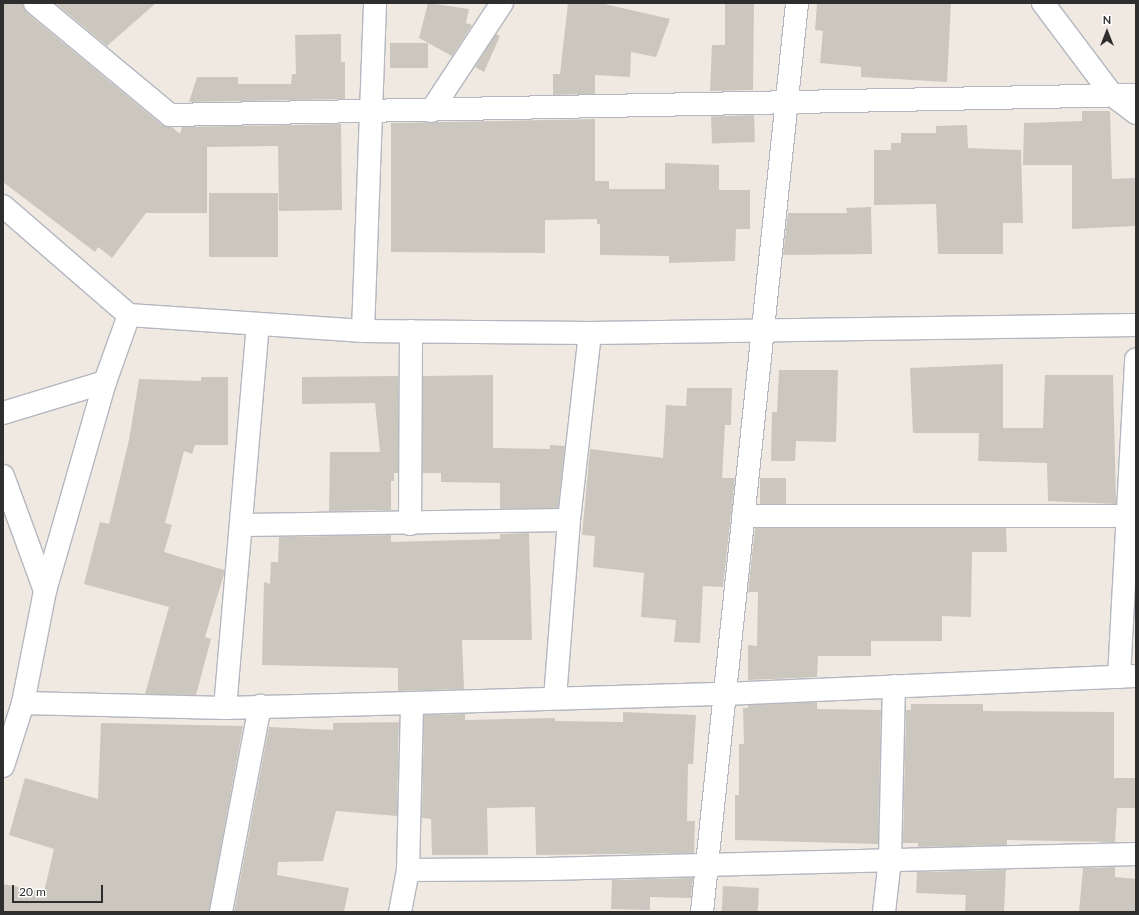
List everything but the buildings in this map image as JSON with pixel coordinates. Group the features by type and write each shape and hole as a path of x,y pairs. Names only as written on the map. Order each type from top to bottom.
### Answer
{"street":[{"path":"35,3 170,115 1136,96"},
{"path":"363,331 376,3"},
{"path":"431,111 502,3"},
{"path":"702,912 797,3"},
{"path":"1043,3 1112,96 1136,113"},
{"path":"3,206 129,315 363,331 590,333 1136,325"},
{"path":"3,766 23,703 45,591 105,382 129,315"},
{"path":"224,708 258,324"},
{"path":"410,524 411,331"},
{"path":"555,698 569,520 590,333"},
{"path":"23,703 224,708 724,694 1128,676 1128,516 1136,359"},
{"path":"3,413 105,382"},
{"path":"3,476 45,591"},
{"path":"743,516 1128,516"},
{"path":"241,525 410,524 569,520"},
{"path":"884,912 890,859 894,686"},
{"path":"400,912 408,870 412,703"},
{"path":"221,912 260,706"},
{"path":"408,870 706,865 890,859 1136,854"}]}
